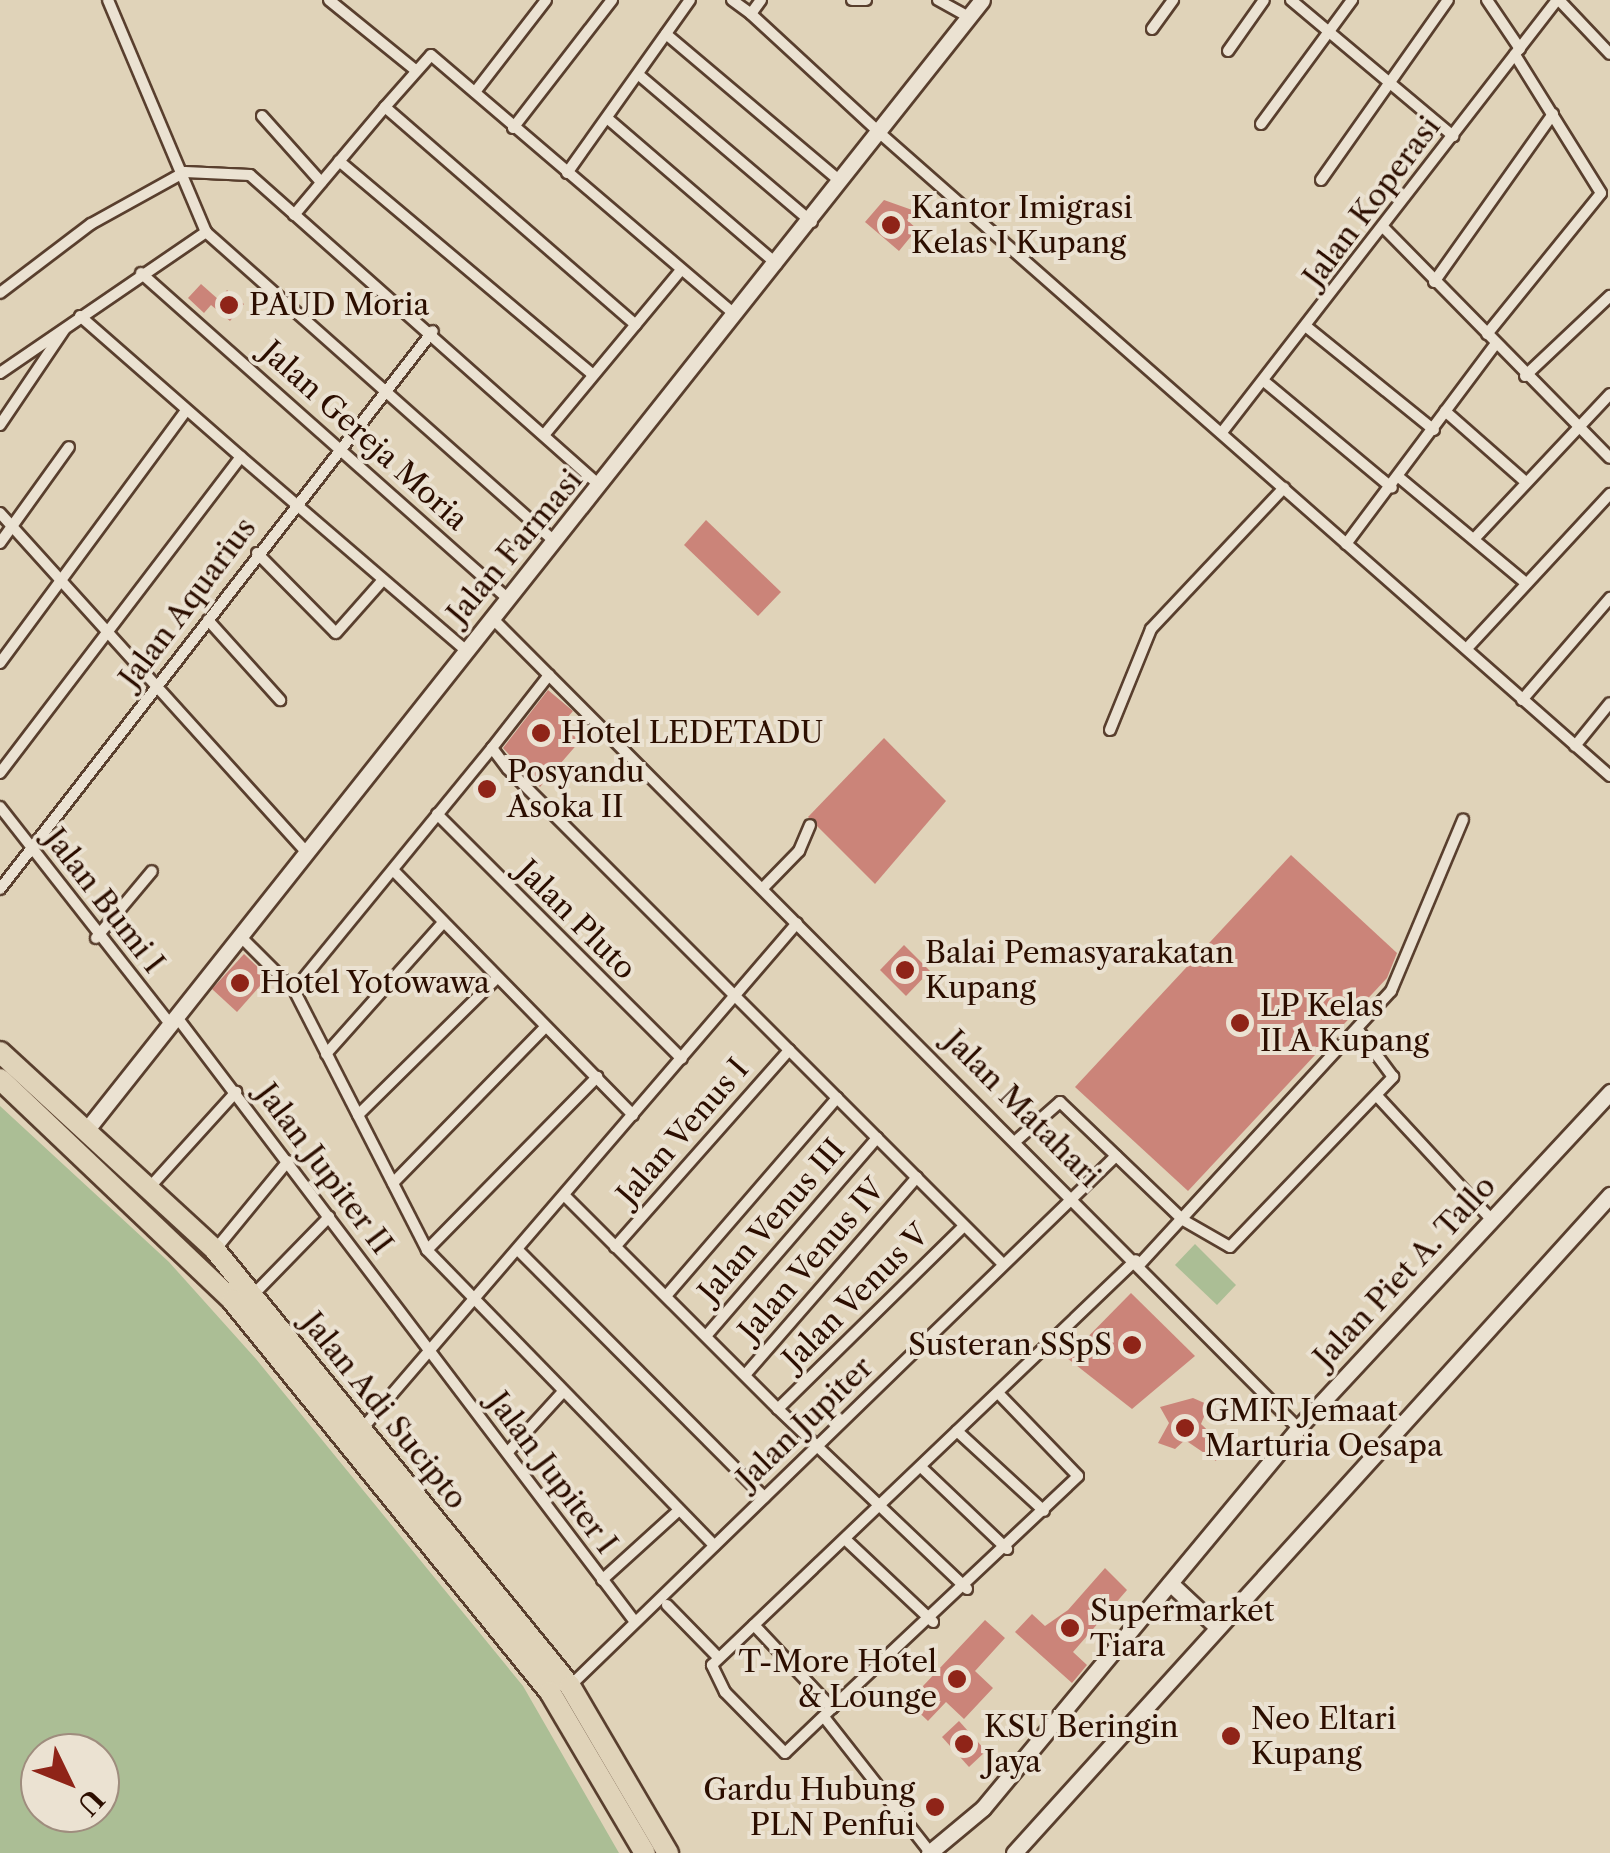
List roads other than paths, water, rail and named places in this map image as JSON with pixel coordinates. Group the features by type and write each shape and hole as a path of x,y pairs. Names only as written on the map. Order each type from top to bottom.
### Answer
{"highway":[{"name":"Jalan Adi Sucipto","path":"0,1052 88,1128 215,1250 317,1390 550,1692 644,1853"},
{"name":"Jalan Adi Sucipto","path":"0,1079 193,1258 317,1390 362,1429 570,1686 668,1853"}],"main road":[{"name":"Jalan Farmasi","path":"88,1128 242,938 465,650 882,135 982,0"},
{"name":"Jalan Piet A. Tallo","path":"930,1853 982,1808 1298,1428 1610,1092"},
{"path":"1014,1853 1610,1195"},
{"path":"1170,1583 1217,1627"}],"street":[{"path":"108,0 176,177 206,232 554,541"},
{"path":"330,0 414,70"},
{"path":"475,92 546,0"},
{"path":"513,128 612,0"},
{"path":"567,173 690,0"},
{"path":"732,0 1223,431 1346,544 1470,645 1522,700 1610,776"},
{"path":"751,14 761,0"},
{"path":"852,0 866,0"},
{"path":"938,0 970,18"},
{"path":"1152,29 1173,0"},
{"path":"1228,51 1264,0"},
{"path":"1291,0 1453,136"},
{"path":"1262,124 1352,0"},
{"path":"1320,180 1392,84 1448,0"},
{"path":"1486,0 1553,114 1606,189 1487,334"},
{"path":"1558,0 1610,54"},
{"name":"Jalan Koperasi","path":"1223,431 1308,328 1558,0"},
{"path":"666,34 842,183"},
{"path":"294,215 429,53 736,316"},
{"path":"638,75 812,222"},
{"path":"385,107 636,324"},
{"path":"1434,282 1553,114"},
{"path":"262,116 321,182"},
{"path":"607,118 777,264"},
{"path":"339,161 593,375"},
{"path":"0,293 91,224 176,177 204,168 250,175 433,331 600,487"},
{"path":"1384,228 1524,376 1610,458"},
{"path":"0,372 140,273 206,232"},
{"path":"544,435 680,271"},
{"name":"Jalan Gereja Moria","path":"140,273 508,598"},
{"path":"1524,376 1610,296"},
{"path":"80,316 382,582 465,650"},
{"path":"0,424 64,328"},
{"path":"1308,328 1434,430"},
{"name":"Jalan Aquarius","path":"2,882 157,687 294,504 389,393 433,331"},
{"path":"1346,544 1397,484 1495,345"},
{"path":"1266,382 1474,539 1526,583"},
{"path":"1474,539 1522,479 1610,394"},
{"path":"0,663 186,411"},
{"path":"1445,411 1522,479"},
{"path":"0,543 69,447"},
{"path":"0,774 241,457"},
{"path":"1110,730 1151,629 1284,488"},
{"path":"1470,645 1610,494"},
{"path":"0,513 306,852"},
{"path":"257,553 336,633 382,582"},
{"path":"1522,700 1610,598"},
{"name":"Jalan Matahari","path":"493,619 1074,1195 1298,1428"},
{"path":"208,620 280,700"},
{"path":"294,990 549,675"},
{"path":"1574,746 1610,702"},
{"path":"492,748 1003,1264"},
{"name":"Jalan Bumi I","path":"0,807 96,938 173,1020"},
{"name":"Jalan Pluto","path":"437,814 682,1059"},
{"path":"999,1394 1079,1470 1044,1511 933,1622 780,1752 714,1677 718,1657 1184,1220 1358,1031 1399,980 1441,857 1463,820"},
{"path":"763,888 800,851 810,825"},
{"path":"393,870 495,980 633,1115"},
{"path":"96,938 152,871"},
{"path":"362,1429 797,923"},
{"path":"326,1054 442,924"},
{"path":"242,938 294,990 427,1250 560,1394 714,1545"},
{"path":"358,1115 495,980"},
{"name":"Jalan Jupiter II","path":"173,1020 236,1092 429,1354"},
{"path":"393,1182 544,1028"},
{"path":"1018,1139 1057,1101 1184,1220 1224,1246 1241,1242 1378,1098 1394,1072 1358,1031"},
{"name":"Jalan Venus I","path":"615,1247 789,1050"},
{"path":"427,1250 597,1078"},
{"path":"149,1188 236,1092"},
{"path":"666,1296 837,1098"},
{"path":"1378,1098 1491,1219"},
{"name":"Jalan Venus III","path":"706,1336 877,1138"},
{"name":"Jalan Jupiter","path":"570,1686 1116,1156"},
{"path":"215,1250 288,1161"},
{"name":"Jalan Venus IV","path":"745,1375 917,1177"},
{"path":"565,1196 778,1409"},
{"path":"252,1297 329,1217"},
{"name":"Jalan Venus V","path":"964,1226 778,1409 967,1589"},
{"path":"518,1250 764,1497"},
{"name":"Jalan Jupiter I","path":"429,1354 635,1622"},
{"path":"508,1452 560,1394"},
{"path":"957,1431 1044,1511"},
{"path":"921,1466 1006,1549"},
{"path":"602,1580 678,1511"},
{"path":"845,1538 933,1622"},
{"path":"667,1604 718,1657"},
{"path":"754,1626 828,1712 930,1853"}],"place":[{"name":"Kantor Imigrasi Kelas I Kupang","path":"891,225"},
{"name":"PAUD Moria","path":"229,305"},
{"name":"Hotel LEDETADU","path":"541,733"},
{"name":"Posyandu Asoka II","path":"487,789"},
{"name":"Balai Pemasyarakatan Kupang","path":"905,970"},
{"name":"Hotel Yotowawa","path":"240,983"},
{"name":"LP Kelas II A Kupang","path":"1240,1023"},
{"name":"Susteran SSpS","path":"1132,1345"},
{"name":"GMIT Jemaat Marturia Oesapa","path":"1185,1428"},
{"name":"Supermarket Tiara","path":"1070,1628"},
{"name":"T-More Hotel & Lounge","path":"957,1679"},
{"name":"Neo Eltari Kupang","path":"1231,1736"},
{"name":"KSU Beringin Jaya","path":"964,1744"},
{"name":"Gardu Hubung PLN Penfui","path":"935,1807"}]}
